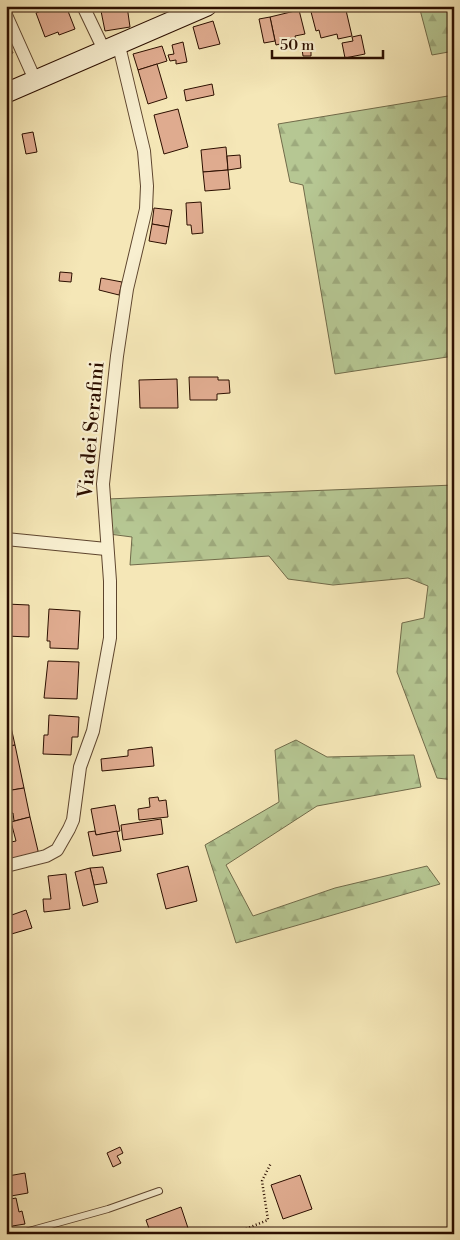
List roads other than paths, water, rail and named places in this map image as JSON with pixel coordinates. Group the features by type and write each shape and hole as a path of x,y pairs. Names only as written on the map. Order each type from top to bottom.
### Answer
{"street":[{"name":"Via dei Serafini","path":"6,866 46,856 57,850 73,820 80,767 93,731 110,638 110,581 102,484 116,366 128,289 146,209 147,186 144,151 112,49 83,6"},
{"path":"6,93 36,82 207,6"},
{"path":"6,15 36,82"},
{"path":"6,539 106,549"}],"lane":[{"path":"18,1234 108,1209 159,1191"}]}
